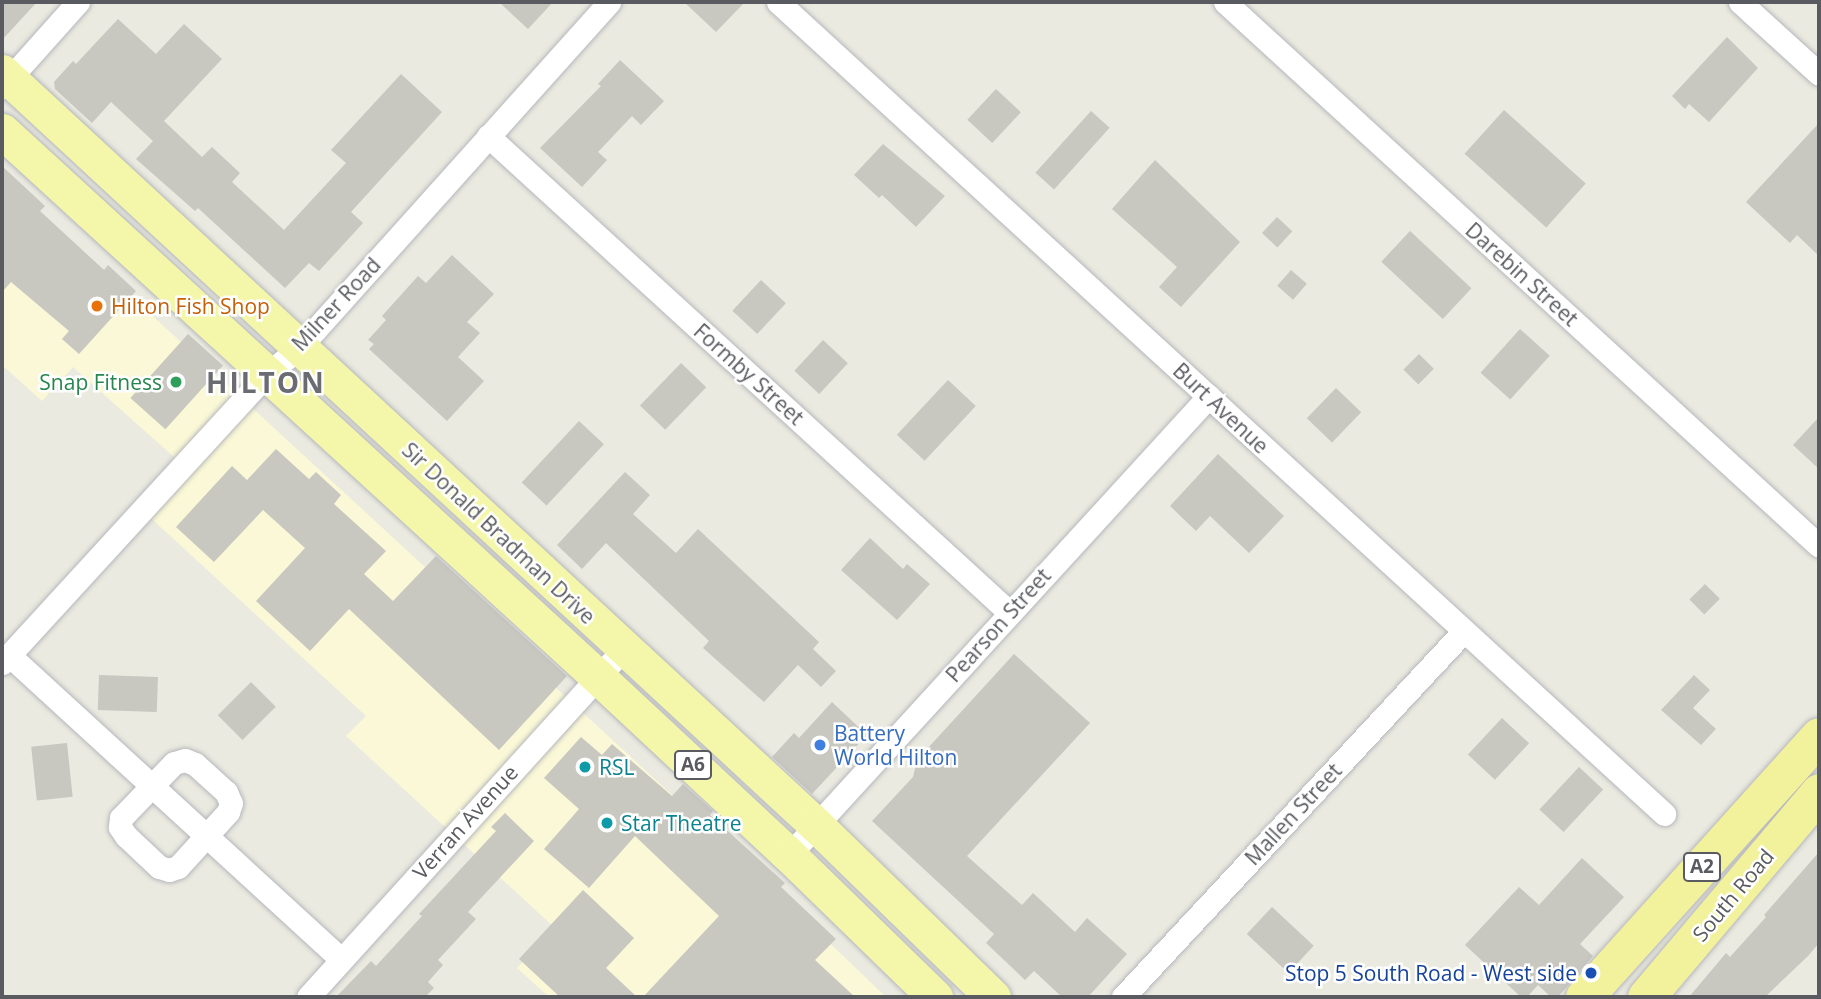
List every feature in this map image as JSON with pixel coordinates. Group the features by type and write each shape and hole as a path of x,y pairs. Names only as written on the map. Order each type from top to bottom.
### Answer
{"highway":[{"name":"South Road","path":"1584,997 1819,736"},
{"name":"South Road","path":"1646,997 1819,792"}],"main road":[{"name":"Sir Donald Bradman Drive","path":"4,79 816,825 993,997"},
{"name":"Sir Donald Bradman Drive","path":"2,131 597,676 789,855 934,997"}],"street":[{"path":"4,79 78,2"},
{"name":"Milner Road","path":"5,659 267,374 298,348 609,2"},
{"name":"Burt Avenue","path":"778,2 1664,814"},
{"path":"1740,2 1819,74"},
{"name":"Darebin Street","path":"1237,6 1819,546"},
{"name":"Formby Street","path":"488,136 1009,612"},
{"name":"Pearson Street","path":"789,855 1209,396"},
{"name":"Mallen Street","path":"1123,997 1464,631"},
{"name":"Verran Avenue","path":"312,996 341,959 624,648"},
{"path":"5,659 150,784 341,959"},
{"path":"185,760 195,764 226,793 231,803 228,812 205,836 178,867 169,870 159,867 126,836 120,827 121,818 150,784 174,763 185,760"}],"shaded area":[{"path":"2,177 747,864 886,997 549,997 517,968 555,928 346,736 366,716 142,510 183,465 73,367 42,401 2,365"}],"building":[{"path":"2,2 37,2 2,40"},
{"path":"499,2 553,2 528,29"},
{"path":"684,2 745,2 716,32"},
{"path":"118,19 156,54 184,24 222,59 164,121 202,157 212,147 240,173 232,182 284,230 346,163 331,150 401,74 442,112 351,212 363,223 319,271 309,263 285,288 198,208 195,211 136,159 153,141 111,102 92,123 55,89 54,82 73,61 76,64"},
{"path":"1727,37 1758,68 1709,122 1689,104 1685,109 1672,96"},
{"path":"620,60 664,101 641,125 632,116 598,152 607,160 582,187 540,148 601,86 598,84"},
{"path":"996,89 1021,112 992,143 967,120"},
{"path":"1504,110 1586,184 1546,227 1465,154"},
{"path":"1091,111 1110,128 1054,189 1035,173"},
{"path":"1819,123 1819,256 1797,235 1790,243 1746,202"},
{"path":"883,144 945,196 916,227 882,195 879,198 854,175"},
{"path":"1155,160 1240,242 1181,307 1159,287 1177,267 1112,209"},
{"path":"2,166 45,206 40,211 104,270 108,265 136,291 79,354 62,339 69,331 11,282 2,292"},
{"path":"1277,217 1292,231 1277,247 1262,233"},
{"path":"1410,231 1471,288 1443,319 1381,262"},
{"path":"452,255 494,294 467,322 480,333 458,357 484,381 447,421 369,349 374,344 368,340 386,320 382,316 418,276 426,283"},
{"path":"1291,270 1307,284 1293,300 1277,286"},
{"path":"761,280 786,303 757,334 732,311"},
{"path":"1520,329 1550,356 1510,400 1481,373"},
{"name":"Snap Fitness","path":"188,334 223,365 165,429 130,398"},
{"path":"823,340 848,363 819,394 794,371"},
{"path":"1419,354 1434,369 1418,384 1403,370"},
{"path":"681,363 706,387 665,430 640,405"},
{"path":"948,380 976,406 925,461 897,435"},
{"path":"1336,388 1361,412 1332,443 1307,418"},
{"path":"1819,417 1819,469 1793,445"},
{"path":"579,421 604,444 547,506 522,482"},
{"path":"276,449 309,479 316,472 341,495 334,504 386,551 364,574 393,601 436,556 567,676 499,750 349,609 310,651 256,601 305,548 263,510 214,562 176,527 232,466 247,480"},
{"path":"1218,454 1284,516 1249,553 1210,516 1196,531 1170,506"},
{"path":"625,472 650,495 633,514 676,553 698,529 819,642 813,649 836,671 821,687 798,665 764,702 703,648 709,641 606,543 582,569 557,545"},
{"path":"870,538 903,569 907,564 930,584 897,620 841,570"},
{"path":"1705,584 1720,599 1704,614 1689,600"},
{"path":"1014,654 1090,723 967,856 1022,905 1033,893 1075,932 1087,918 1127,954 1088,997 1062,997 1034,971 1025,980 986,943 994,934 872,821 913,777 917,760"},
{"path":"99,675 158,677 157,712 98,710"},
{"path":"1694,675 1710,690 1693,708 1716,729 1701,745 1661,710"},
{"path":"251,682 276,707 243,740 218,715"},
{"name":"Battery World Hilton","path":"832,702 867,735 812,794 772,757 794,733 799,738"},
{"path":"1502,718 1529,743 1495,780 1468,755"},
{"path":"581,737 602,755 612,744 672,796 683,784 713,811 710,815 785,883 781,887 836,939 815,960 855,997 643,997 719,916 635,836 589,888 544,849 579,809 544,778"},
{"path":"67,743 73,797 37,800 31,747"},
{"path":"1579,767 1603,790 1564,832 1539,809"},
{"path":"505,813 534,841 468,912 476,919 438,960 443,965 428,982 434,988 425,997 336,997 371,961 376,966 422,916 419,914 496,831 491,827"},
{"path":"1819,852 1819,943 1808,956 1765,997 1689,997 1726,953 1730,957 1766,917 1764,915"},
{"path":"1582,858 1624,897 1580,944 1593,956 1558,997 1551,997 1538,985 1527,997 1521,997 1465,945 1519,887 1539,905"},
{"path":"583,890 634,938 606,968 637,997 560,997 519,959"},
{"path":"1272,907 1314,946 1288,973 1247,934"}],"place":[{"name":"Hilton Fish Shop","path":"97,306"},
{"name":"Snap Fitness","path":"176,382"},
{"name":"Battery World Hilton","path":"820,745"},
{"name":"RSL","path":"585,767"},
{"name":"Star Theatre","path":"607,823"},
{"name":"Stop 5 South Road - West side","path":"1591,973"}],"district":[{"name":"HILTON","path":"266,382"}]}
